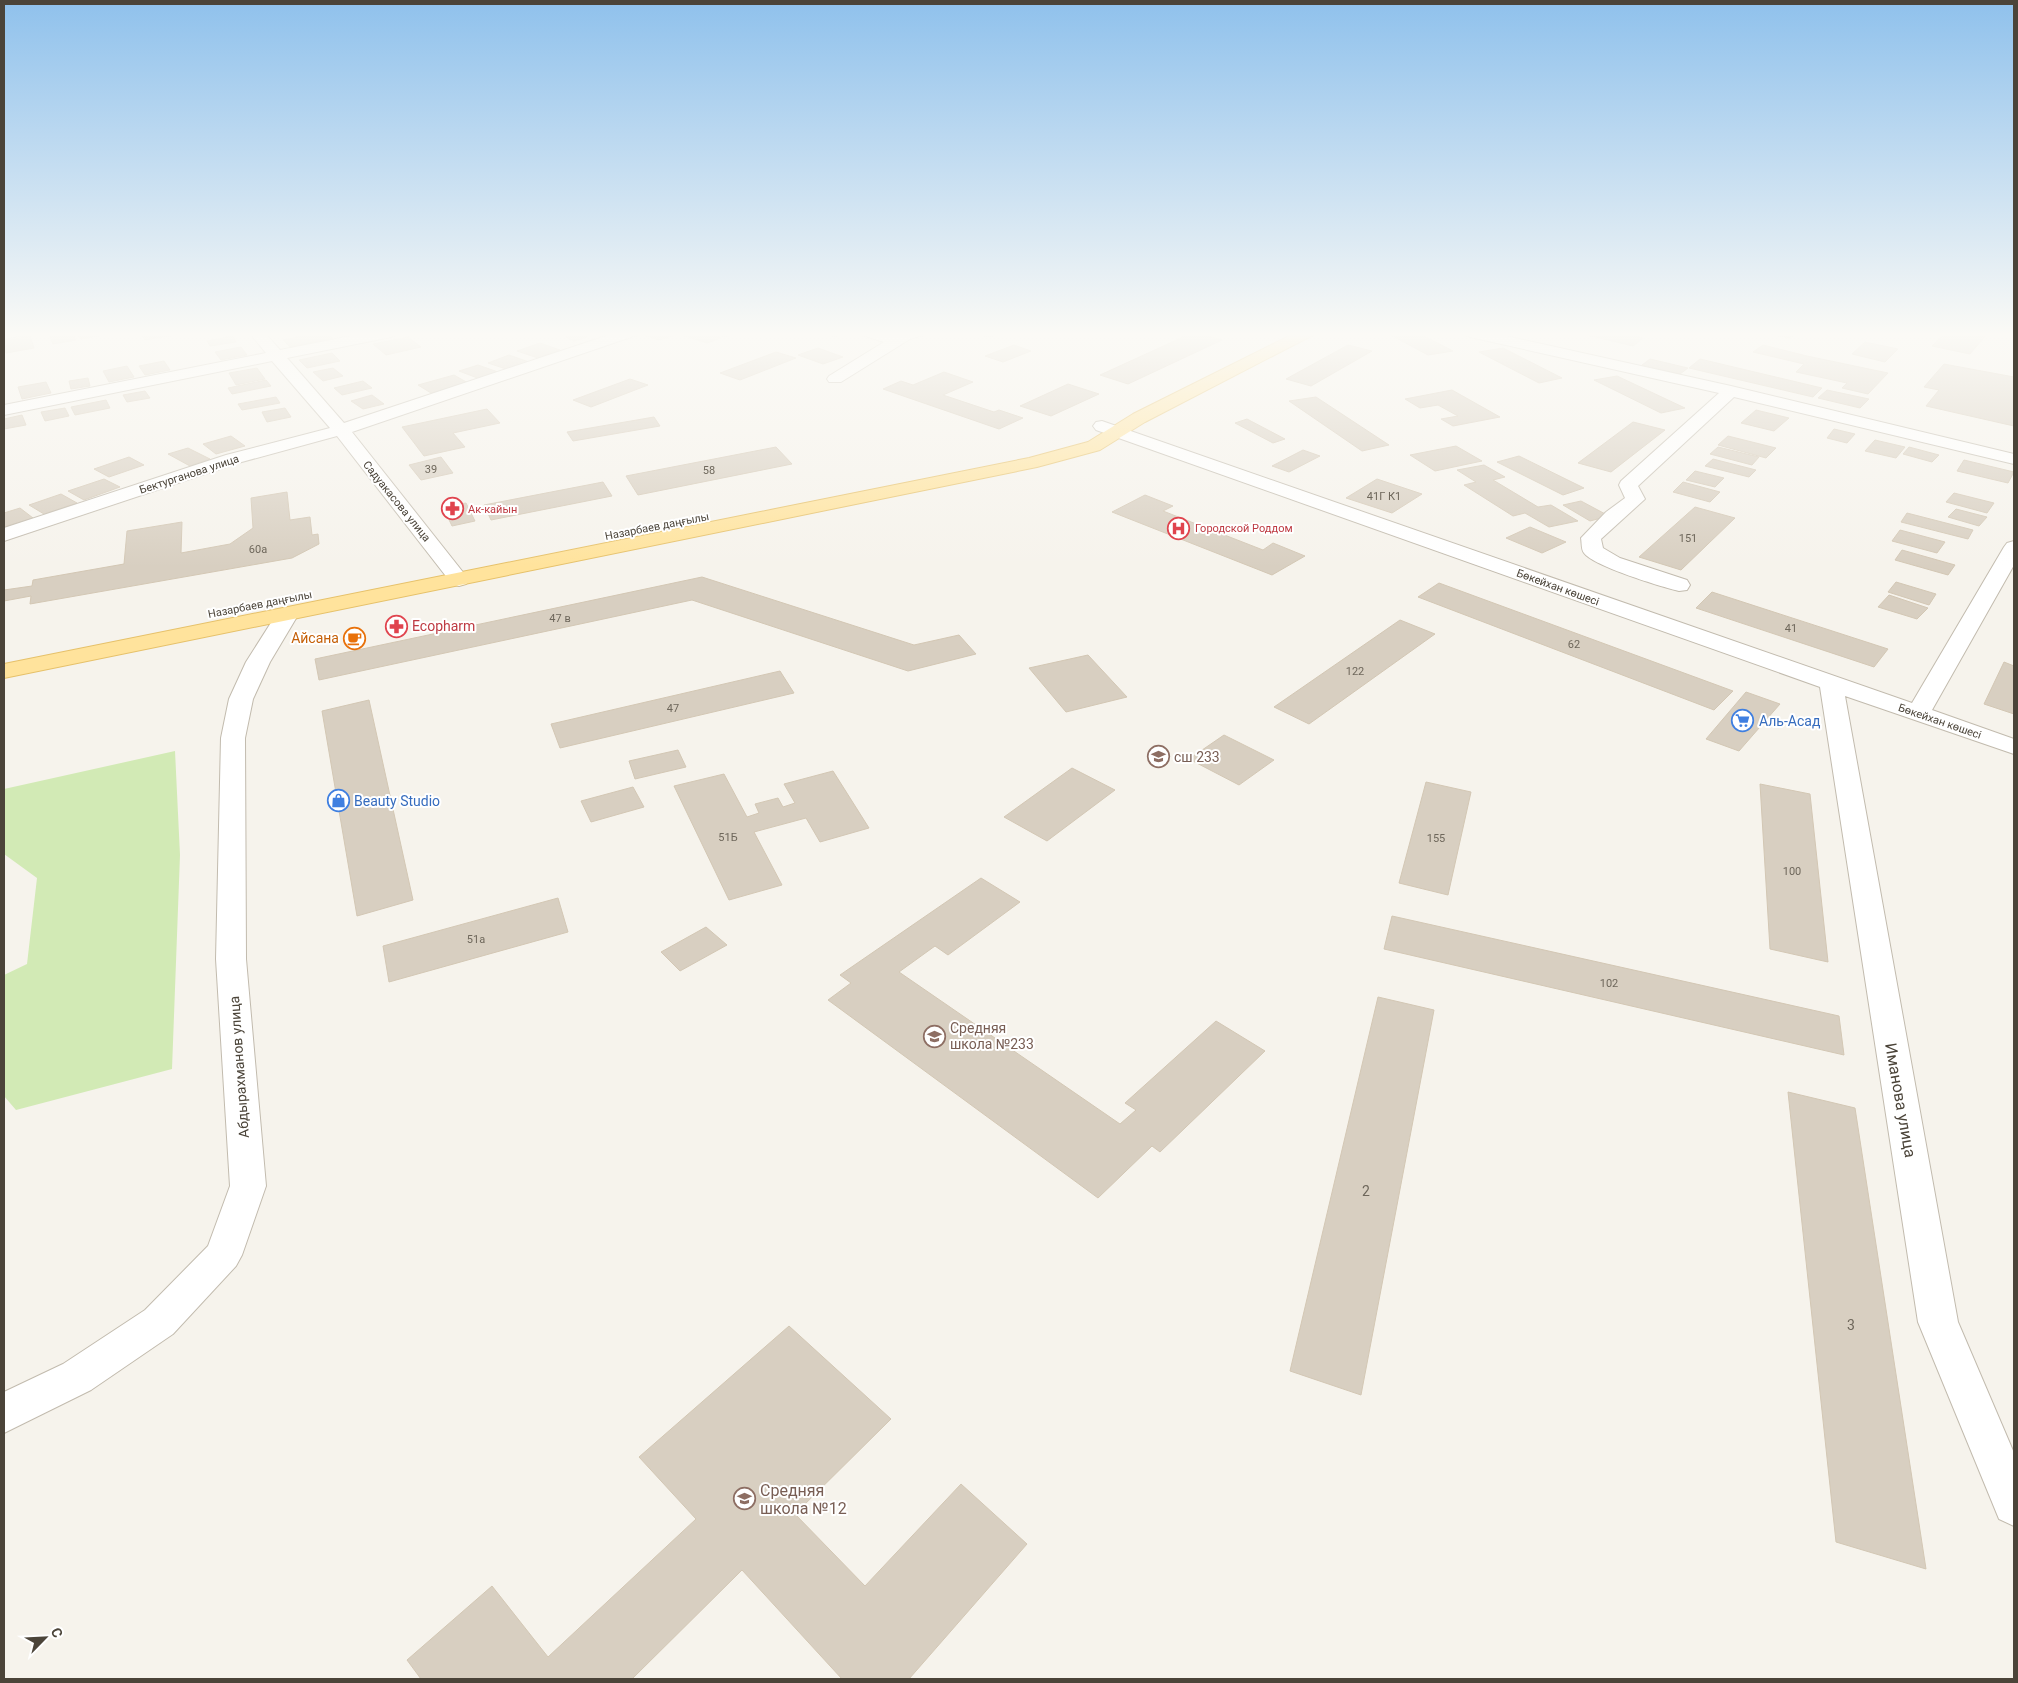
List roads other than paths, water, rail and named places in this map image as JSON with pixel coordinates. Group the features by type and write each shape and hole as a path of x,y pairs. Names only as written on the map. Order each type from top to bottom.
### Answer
{"main road":[{"name":"Назарбаев даңғылы","path":"4,655 454,573 1032,463 1094,446 1110,428 1142,411"},
{"path":"1110,428 1154,411"},
{"name":"Назарбаев даңғылы","path":"4,671 287,615 454,573"}],"street":[{"name":"Садуакасова улица","path":"324,411 454,573"},
{"name":"Бектурганова улица","path":"4,535 232,459 341,430 399,411"},
{"path":"1646,618 1657,596 1678,585 1613,562 1593,551 1592,538 1613,516 1635,498 1628,485 1710,411"},
{"path":"1812,411 2014,459"},
{"name":"Бөкейхан көшесі","path":"1110,428 2014,747"},
{"path":"1918,713 2014,547"},
{"name":"Абдырахманов улица","path":"4,1414 77,1377 159,1322 224,1255 248,1186 231,959 233,738 241,699 258,662 287,615"},
{"name":"Иманова улица","path":"1831,683 1938,1322 2014,1504"}],"place":[{"name":"Ак-кайын","path":"452,509"},
{"name":"Городской Роддом","path":"1179,528"},
{"name":"Ecopharm","path":"396,626"},
{"name":"Айсана","path":"355,638"},
{"name":"Аль-Асад","path":"1743,721"},
{"name":"сш 233","path":"1158,757"},
{"name":"Beauty Studio","path":"338,801"},
{"name":"Средняя школа №233","path":"934,1036"},
{"name":"Средняя школа №12","path":"744,1499"}]}
